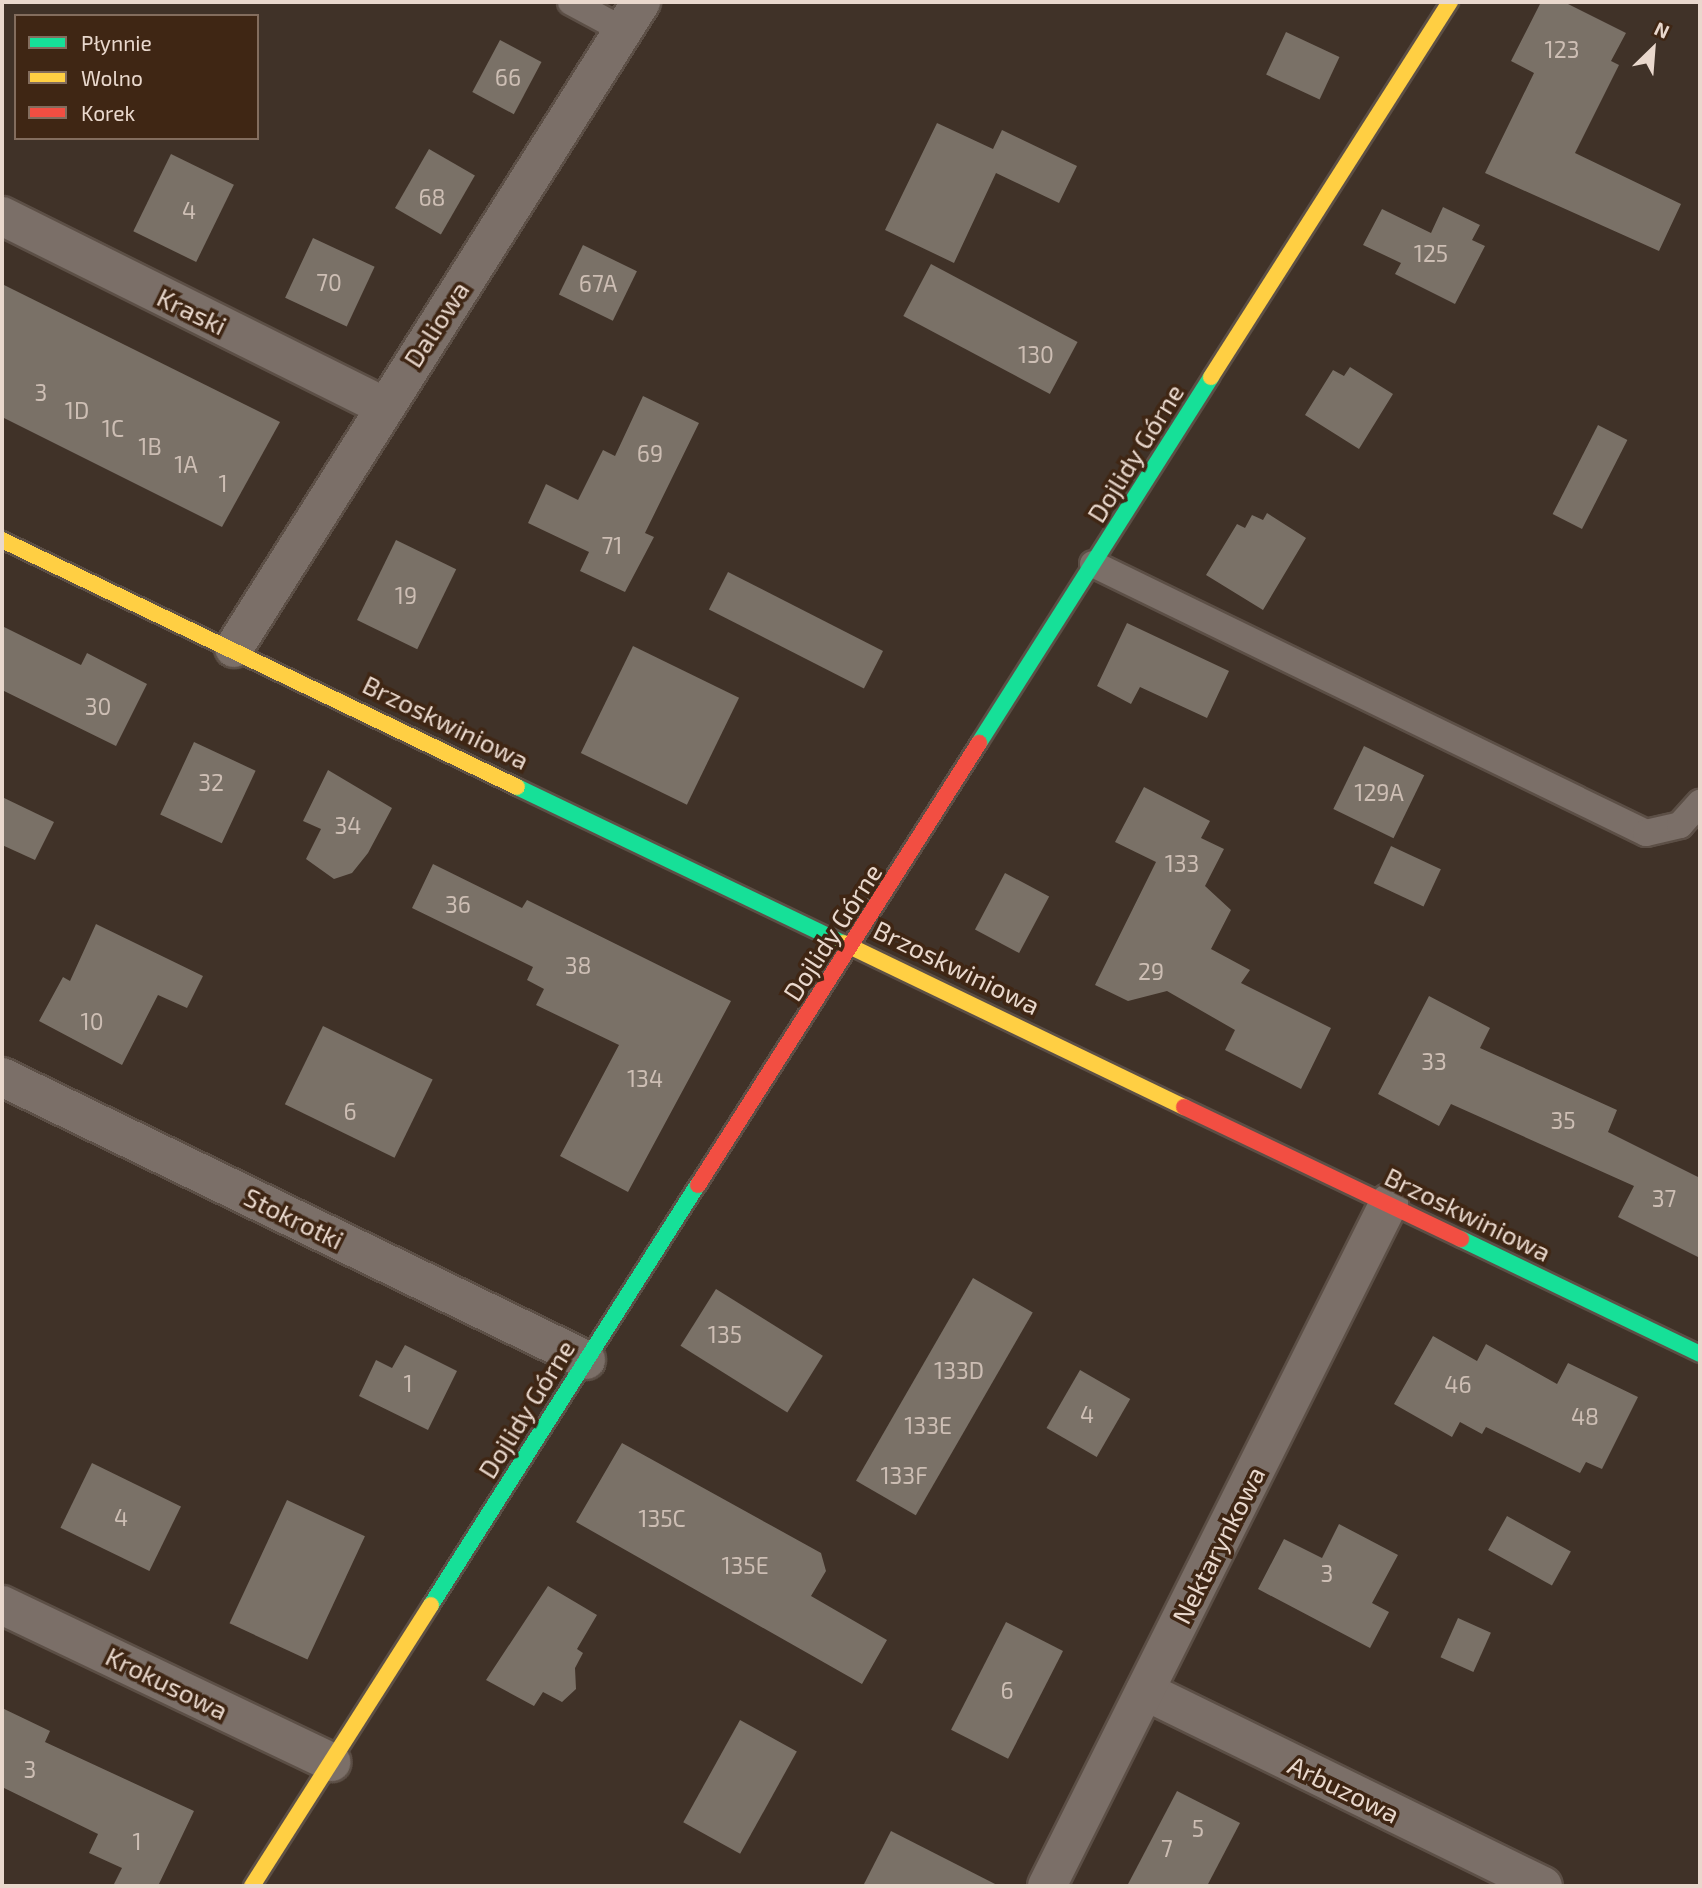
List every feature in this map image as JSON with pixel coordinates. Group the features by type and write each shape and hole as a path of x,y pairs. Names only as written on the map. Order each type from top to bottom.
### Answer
{"street":[{"name":"Dojlidy Górne","path":"252,1886 853,945 1450,2"},
{"name":"Daliowa","path":"234,648 383,406 632,16"},
{"name":"Kraski","path":"2,216 383,406"},
{"name":"Brzoskwiniowa","path":"2,540 234,648 1700,1354"},
{"name":"Stokrotki","path":"2,1077 586,1360"},
{"name":"Nektarynkowa","path":"1047,1886 1389,1203"},
{"name":"Krokusowa","path":"2,1605 331,1762"},
{"name":"Arbuzowa","path":"1145,1691 1543,1886"}],"lane":[{"path":"571,2 632,16"},
{"path":"1093,564 1646,833 1680,825 1700,803"}],"building":[{"path":"1541,2 1564,2 1626,33 1611,61 1619,65 1575,153 1681,204 1659,251 1485,173 1534,73 1511,61"},
{"path":"1286,32 1339,57 1320,100 1266,75"},
{"path":"500,40 541,62 514,114 472,92"},
{"path":"937,123 993,149 1002,130 1077,166 1059,203 996,173 954,263 885,230"},
{"path":"429,149 475,176 441,234 395,208"},
{"path":"171,154 234,185 196,262 133,231"},
{"path":"1443,207 1480,225 1472,240 1485,246 1455,304 1395,274 1401,263 1363,245 1382,209 1431,233"},
{"path":"313,238 375,267 347,327 285,298"},
{"path":"583,245 637,271 613,321 559,294"},
{"path":"931,264 1078,342 1050,394 903,316"},
{"path":"2,284 280,422 222,527 2,417"},
{"path":"1350,367 1393,394 1359,449 1305,415 1333,370 1344,376"},
{"path":"643,396 699,423 645,533 654,537 625,592 580,571 589,552 528,523 546,484 578,500 603,450 615,456"},
{"path":"1598,425 1627,440 1582,529 1553,514"},
{"path":"1267,513 1306,538 1263,610 1206,575 1237,524 1245,528 1252,515 1263,520"},
{"path":"396,540 456,569 417,649 357,620"},
{"path":"728,572 883,651 864,688 709,609"},
{"path":"1127,623 1229,671 1207,718 1140,687 1131,704 1097,686"},
{"path":"2,626 81,665 87,653 147,684 116,746 2,690"},
{"path":"633,646 739,698 687,805 581,753"},
{"path":"194,742 256,771 222,843 160,815"},
{"path":"1364,746 1424,775 1394,838 1333,809"},
{"path":"328,770 392,808 368,853 352,873 334,879 306,859 321,829 303,821"},
{"path":"1144,787 1210,821 1201,838 1224,849 1205,886 1231,910 1211,949 1250,970 1241,983 1331,1028 1301,1089 1225,1050 1235,1030 1167,991 1128,1001 1095,985 1156,862 1115,842"},
{"path":"2,797 54,822 35,860 2,845"},
{"path":"1391,846 1441,869 1424,906 1374,883"},
{"path":"433,864 522,908 527,900 731,1001 628,1192 560,1156 619,1045 536,1005 544,989 527,980 533,967 412,908"},
{"path":"1005,873 1049,896 1019,953 975,930"},
{"path":"96,924 203,976 187,1008 158,995 122,1065 39,1021 63,977 70,981"},
{"path":"1429,996 1490,1028 1480,1048 1617,1110 1608,1132 1700,1178 1700,1258 1618,1217 1634,1186 1451,1104 1439,1126 1378,1094"},
{"path":"323,1026 433,1079 395,1158 285,1104"},
{"path":"973,1278 1033,1312 916,1515 856,1481"},
{"path":"716,1289 823,1356 787,1413 680,1346"},
{"path":"1433,1336 1477,1361 1486,1344 1557,1384 1568,1363 1638,1397 1602,1469 1586,1462 1580,1473 1486,1427 1482,1434 1460,1422 1452,1437 1394,1404"},
{"path":"405,1345 457,1371 428,1430 359,1396 376,1360 392,1368"},
{"path":"1080,1370 1130,1399 1097,1457 1046,1428"},
{"path":"622,1443 821,1553 826,1571 811,1596 887,1640 862,1684 576,1522"},
{"path":"92,1463 181,1506 149,1571 60,1528"},
{"path":"287,1500 365,1536 307,1660 230,1623"},
{"path":"1507,1516 1571,1551 1552,1586 1488,1550"},
{"path":"1339,1524 1398,1555 1372,1603 1389,1612 1370,1648 1258,1589 1284,1539 1322,1558"},
{"path":"548,1586 597,1615 577,1649 583,1653 575,1668 576,1689 562,1702 543,1692 534,1706 486,1680"},
{"path":"1458,1618 1491,1633 1473,1672 1441,1657"},
{"path":"1006,1622 1063,1651 1008,1759 951,1730"},
{"path":"2,1708 50,1731 45,1742 194,1811 158,1886 113,1886 122,1868 89,1853 98,1834 2,1787"},
{"path":"740,1720 797,1752 740,1854 683,1822"},
{"path":"1177,1791 1240,1823 1207,1886 1127,1886"},
{"path":"891,1831 999,1886 863,1886"}],"traffic: fast":[{"path":"979,743 1211,377"},
{"path":"517,787 843,943"},
{"path":"431,1605 698,1185"},
{"path":"1461,1239 1700,1354"}],"traffic: slow":[{"path":"1211,377 1450,2"},
{"path":"2,540 517,787"},
{"path":"843,943 1184,1107"},
{"path":"252,1886 431,1605"}],"traffic: jam":[{"path":"698,1185 979,743"},
{"path":"1184,1107 1461,1239"}]}
